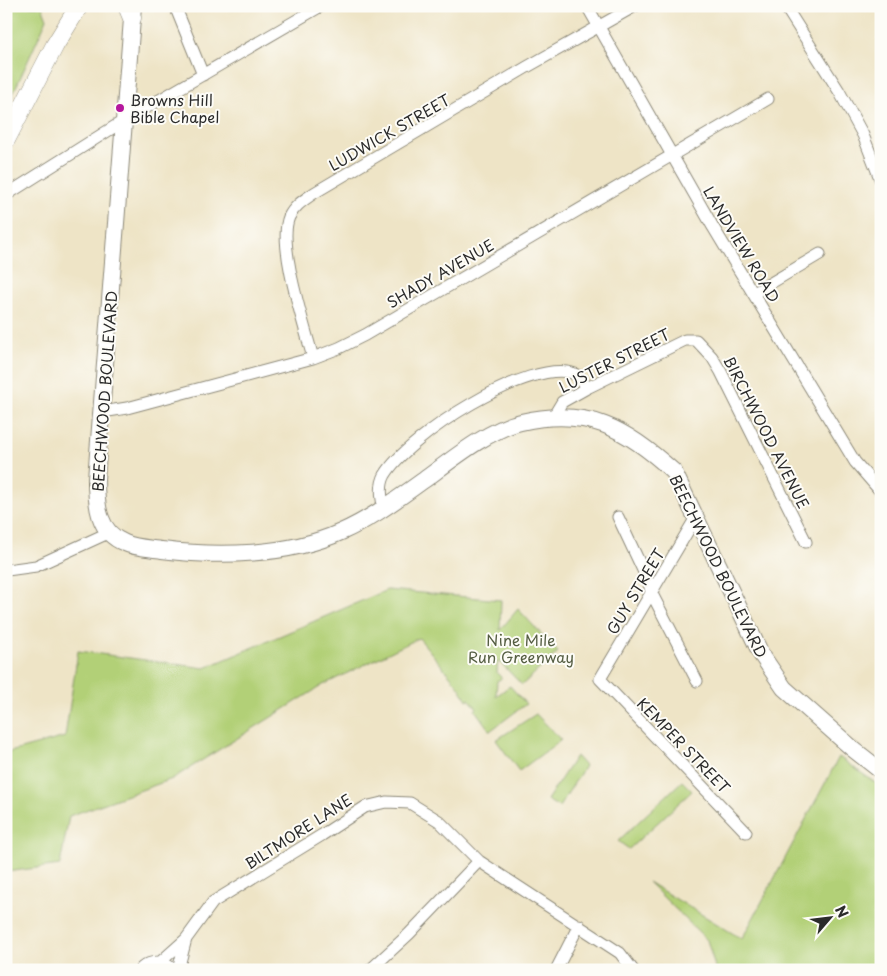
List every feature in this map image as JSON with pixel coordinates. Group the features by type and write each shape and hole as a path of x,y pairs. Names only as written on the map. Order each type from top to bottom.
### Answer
{"main road":[{"path":"6,140 55,46 79,6"}],"street":[{"path":"175,6 203,75"},
{"path":"6,195 124,120 321,6"},
{"name":"LANDVIEW ROAD","path":"587,6 713,227 855,462 881,492"},
{"name":"LUDWICK STREET","path":"313,358 288,256 285,236 289,216 296,207 314,194 635,6"},
{"path":"784,6 864,135 881,180"},
{"name":"BEECHWOOD BOULEVARD","path":"131,10 96,479 96,499 100,517 108,533 126,544 184,552 253,553 316,542 342,532 384,509 446,464 497,431 519,422 552,417 582,419 603,424 622,432 650,450 674,472 761,654 784,688 881,771"},
{"name":"SHADY AVENUE","path":"102,412 127,408 313,358 338,348 673,156 768,99"},
{"path":"754,293 820,254"},
{"name":"LUSTER STREET","path":"552,417 562,402 587,388 685,340 696,340"},
{"name":"BIRCHWOOD AVENUE","path":"696,340 712,357 721,372 806,542"},
{"path":"384,509 381,500 381,485 395,462 431,430 464,407 495,390 552,372 574,374 579,377 587,388"},
{"path":"618,517 649,583 651,592 697,681"},
{"name":"GUY STREET","path":"600,679 695,519"},
{"path":"7,570 36,566 108,533"},
{"name":"KEMPER STREET","path":"600,679 746,832"},
{"name":"BILTMORE LANE","path":"186,940 212,902 315,840 364,806 386,802 410,803 439,821 479,861 579,925 620,954 633,970"},
{"path":"370,970 409,934 479,861"},
{"path":"556,970 579,925"},
{"path":"157,968 186,940"},
{"path":"178,970 186,940"}],"green space":[{"path":"6,6 42,6 47,19 6,109"},
{"name":"Nine Mile Run Greenway","path":"387,590 501,600 500,630 518,609 558,652 522,685 498,660 497,673 502,678 497,681 496,696 510,686 526,704 490,731 475,710 477,708 469,699 467,700 460,688 419,638 323,685 172,779 69,816 60,865 6,872 6,753 65,737 78,651 205,668"},
{"path":"536,714 561,740 519,771 496,740"},
{"path":"576,756 585,766 559,807 547,800"},
{"path":"839,757 881,787 881,970 716,970 707,940 648,882 742,939"},
{"path":"682,781 692,791 629,849 618,841"}],"place":[{"name":"Browns Hill Bible Chapel","path":"120,108"}]}
